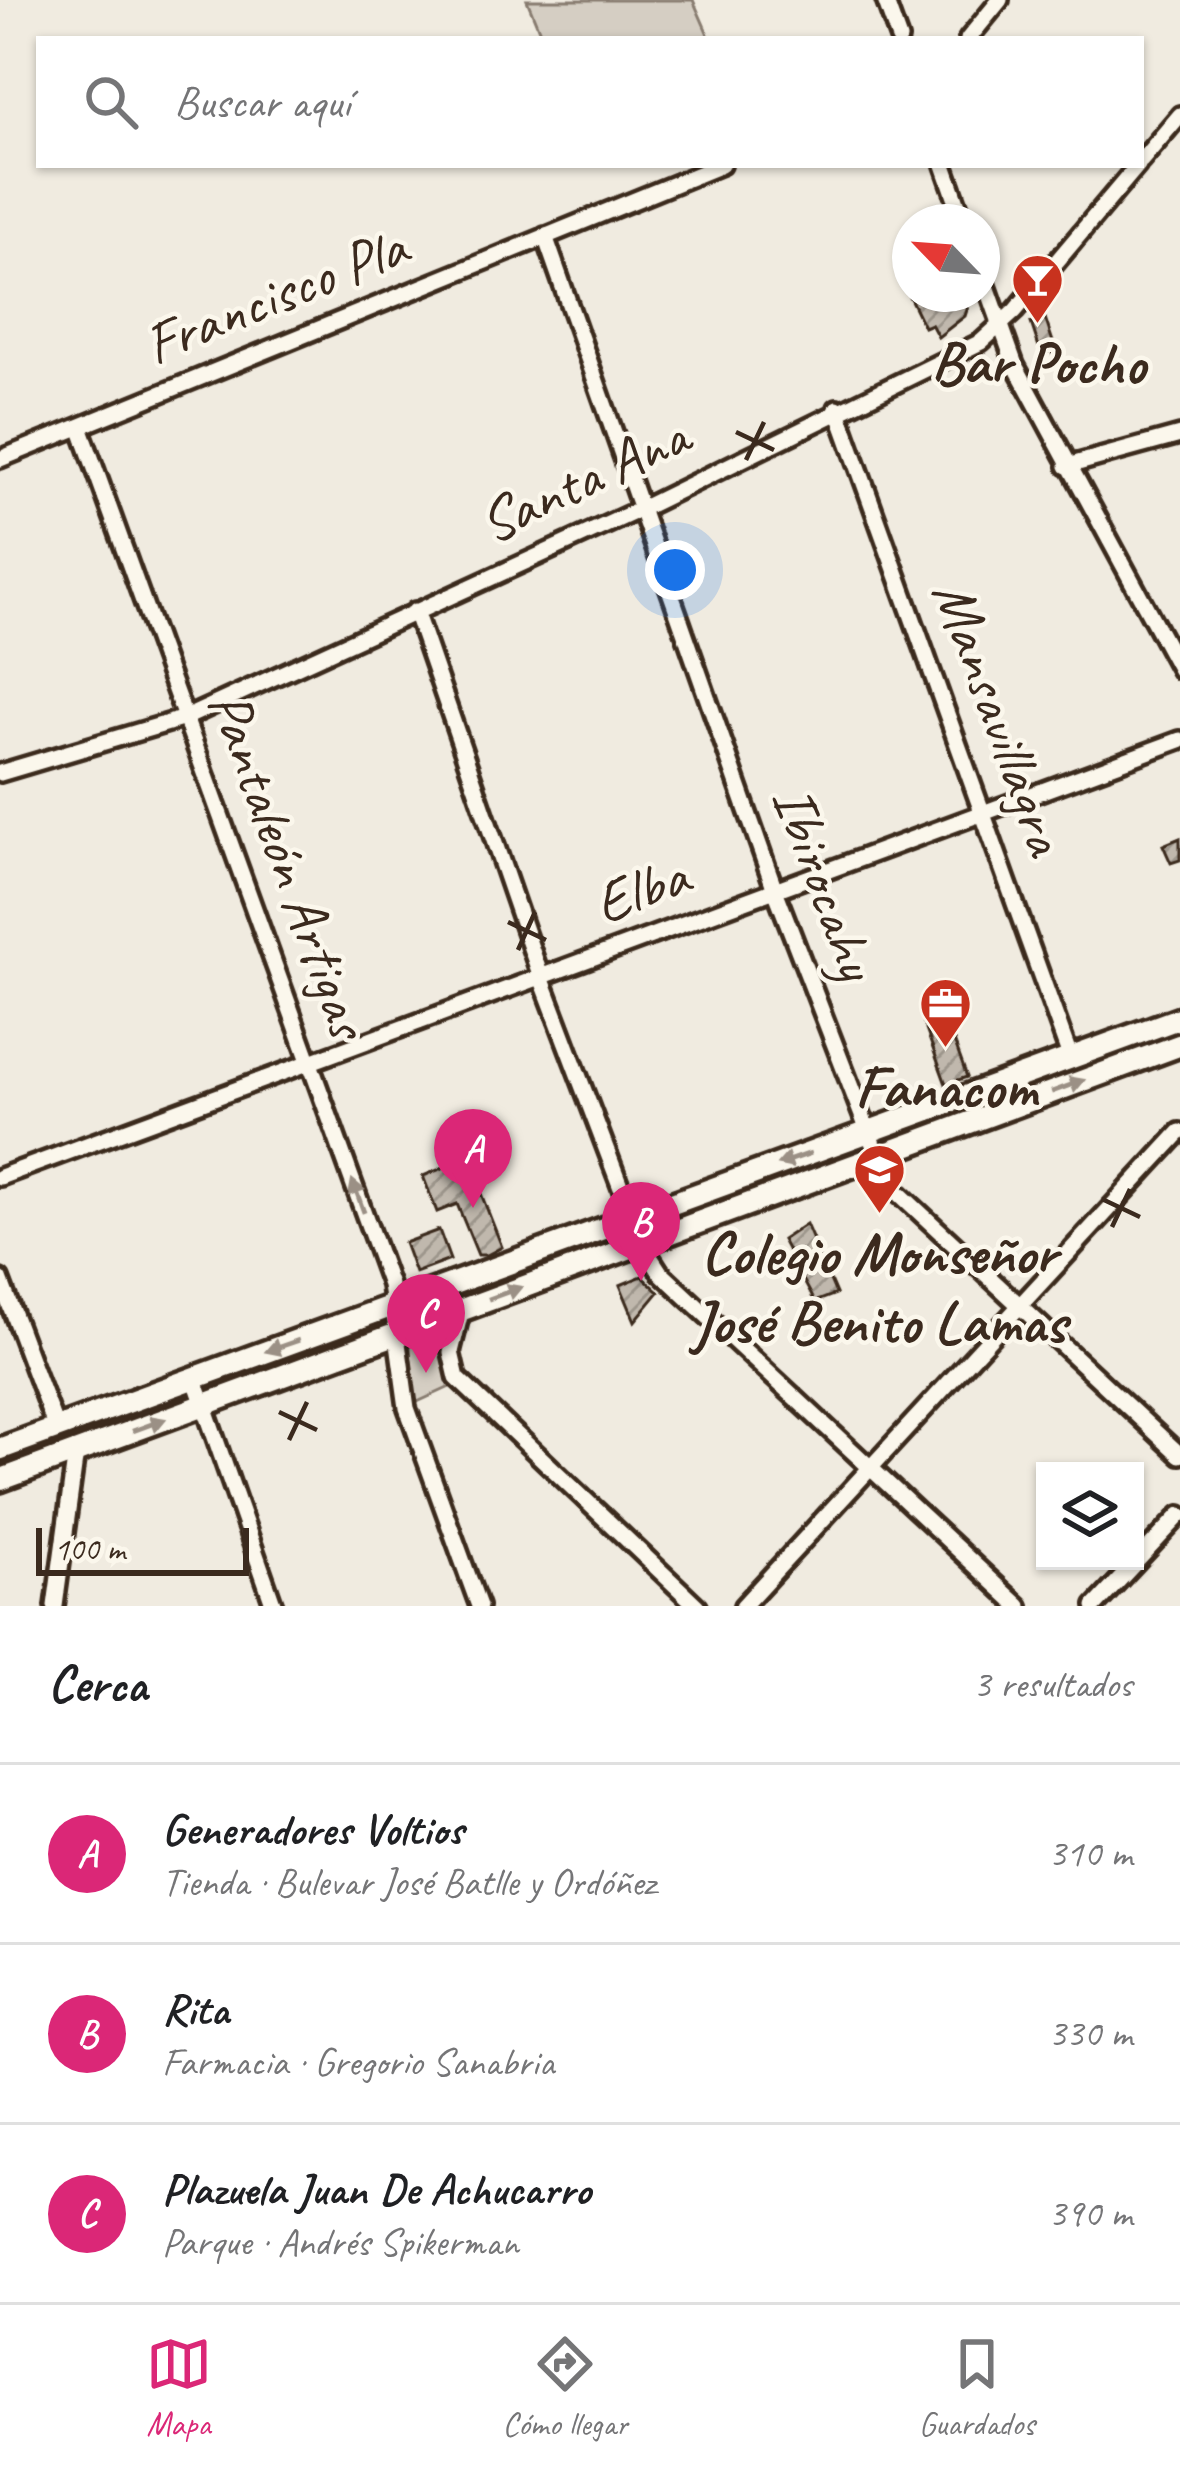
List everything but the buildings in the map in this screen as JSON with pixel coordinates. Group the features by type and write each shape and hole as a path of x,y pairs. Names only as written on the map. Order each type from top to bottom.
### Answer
{"main road":[{"path":"0,1449 1180,1018"},
{"path":"0,1480 1180,1045"}],"street":[{"path":"885,0 898,36"},
{"path":"970,36 1000,0"},
{"name":"Santa Ana","path":"1144,157 1180,115"},
{"name":"Francisco Pla","path":"0,459 714,168"},
{"path":"945,168 958,204"},
{"name":"Santa Ana","path":"0,773 185,718 644,508 837,408 981,341 1001,324 1135,168"},
{"name":"Ibirocahy","path":"545,236 775,890 888,1183 1180,1456"},
{"path":"997,312 1015,365 1180,670"},
{"name":"Mansavillagra","path":"837,408 1071,1059"},
{"name":"Pantaleón Artigas","path":"80,427 390,1285 407,1408 479,1606"},
{"path":"1067,466 1180,435"},
{"path":"415,610 541,977 632,1217"},
{"name":"Elba","path":"0,1178 1180,740"},
{"path":"743,1606 1180,1132"},
{"path":"642,1244 660,1272 1019,1606"},
{"path":"0,1280 56,1428"},
{"path":"462,1308 452,1352 457,1378 697,1606"},
{"path":"194,1377 274,1606"},
{"path":"55,1606 76,1452"},
{"path":"1095,1606 1180,1515"}],"shaded area":[{"path":"527,0 693,0 709,36 542,36"},
{"path":"1180,1030 1180,1037 887,1140 890,1137"},
{"path":"851,1151 854,1155 407,1321 405,1315"},
{"path":"383,1323 384,1330 211,1393 209,1387"},
{"path":"424,1339 443,1351 450,1387 413,1404 410,1345"},
{"path":"185,1394 187,1400 0,1469 0,1463"}],"place":[{"name":"Bar Pocho","path":"1038,326"},
{"name":"Fanacom","path":"946,1050"},
{"name":"Generadores Voltios","path":"473,1208"},
{"name":"Colegio Monseñor José Benito Lamas","path":"879,1216"},
{"name":"Rita","path":"641,1281"},
{"name":"Plazuela Juan De Achucarro","path":"426,1373"}]}
